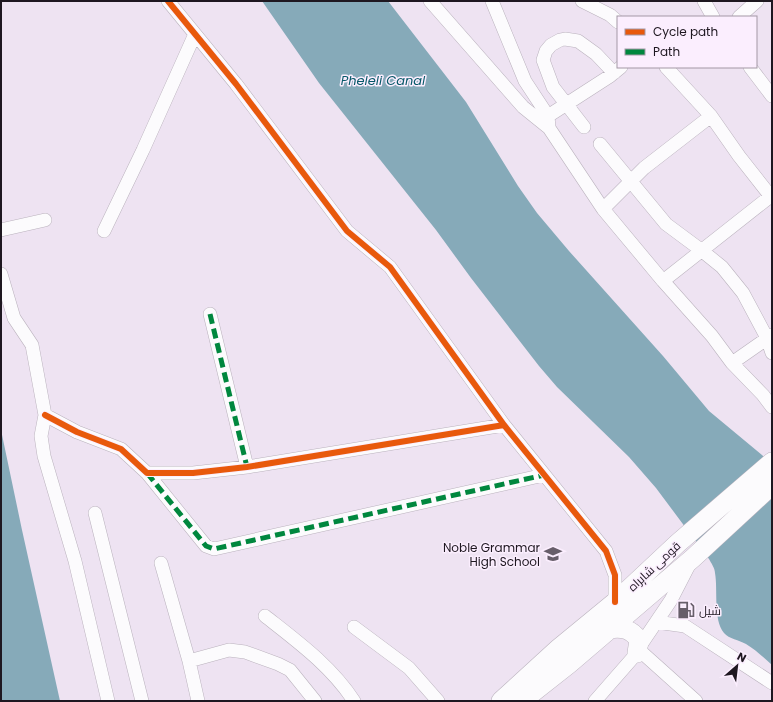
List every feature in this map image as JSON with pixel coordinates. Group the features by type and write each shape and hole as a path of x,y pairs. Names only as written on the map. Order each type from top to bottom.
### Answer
{"highway":[{"name":"قومی شاہراہ","path":"522,701 588,635 616,602 678,543 772,462"},
{"name":"قومی شاہراہ","path":"501,701 559,648 588,635 609,629 693,558 772,485"},
{"path":"609,629 626,628 634,633 639,640 637,651"}],"street":[{"path":"168,1 236,84 347,231 390,267 504,425 606,551 615,575 616,602"},
{"path":"430,1 523,107 549,122"},
{"path":"492,1 525,81 603,209 663,281 712,336 732,363 763,394 772,408"},
{"path":"582,1 610,15 617,21"},
{"path":"704,1 712,16"},
{"path":"739,16 757,1"},
{"path":"104,231 143,150 195,34"},
{"path":"549,122 567,105 617,70 578,41 565,39 551,45 546,51 543,60 554,87 567,105 584,127"},
{"path":"663,281 771,196 710,116 667,68"},
{"path":"751,68 772,96"},
{"path":"603,209 644,168 710,116"},
{"path":"600,144 666,224 722,267 743,293 770,336 772,353"},
{"path":"1,230 45,220"},
{"path":"1,274 14,318 32,345 45,415 41,436 44,456 75,561 108,701"},
{"path":"210,314 247,467"},
{"path":"732,363 770,336"},
{"path":"45,415 77,432 121,448 147,473 206,546 214,549 544,475"},
{"path":"147,473 193,473 247,467 504,425"},
{"path":"95,513 142,701"},
{"path":"595,701 637,651 671,600 693,558"},
{"path":"161,563 189,660 198,701"},
{"path":"265,616 319,659 345,687 354,701"},
{"path":"656,622 685,626 772,683"},
{"path":"354,627 409,668 438,701"},
{"path":"189,660 229,650 245,652 290,670 315,701"},
{"path":"637,651 696,701"}],"water":[{"name":"Pheleli Canal","path":"262,1 388,1 466,102 518,186 537,213 663,356 709,411 772,465 772,665 750,646 729,637 724,633 718,620 715,571 709,559 656,488 629,457 557,387 539,366 436,230 319,83"},
{"path":"1,430 22,530 60,701 1,701"}],"marked path":[{"path":"210,314 247,467"},
{"path":"147,473 206,546 214,549 544,475"}],"cycle path":[{"path":"168,1 236,84 347,231 390,267 504,425"},
{"path":"45,415 77,432 121,449 147,473 193,473 247,467 504,425 606,551 615,575 615,602"}],"place":[{"name":"Noble Grammar High School","path":"553,554"},
{"name":"شیل","path":"686,610"}]}
